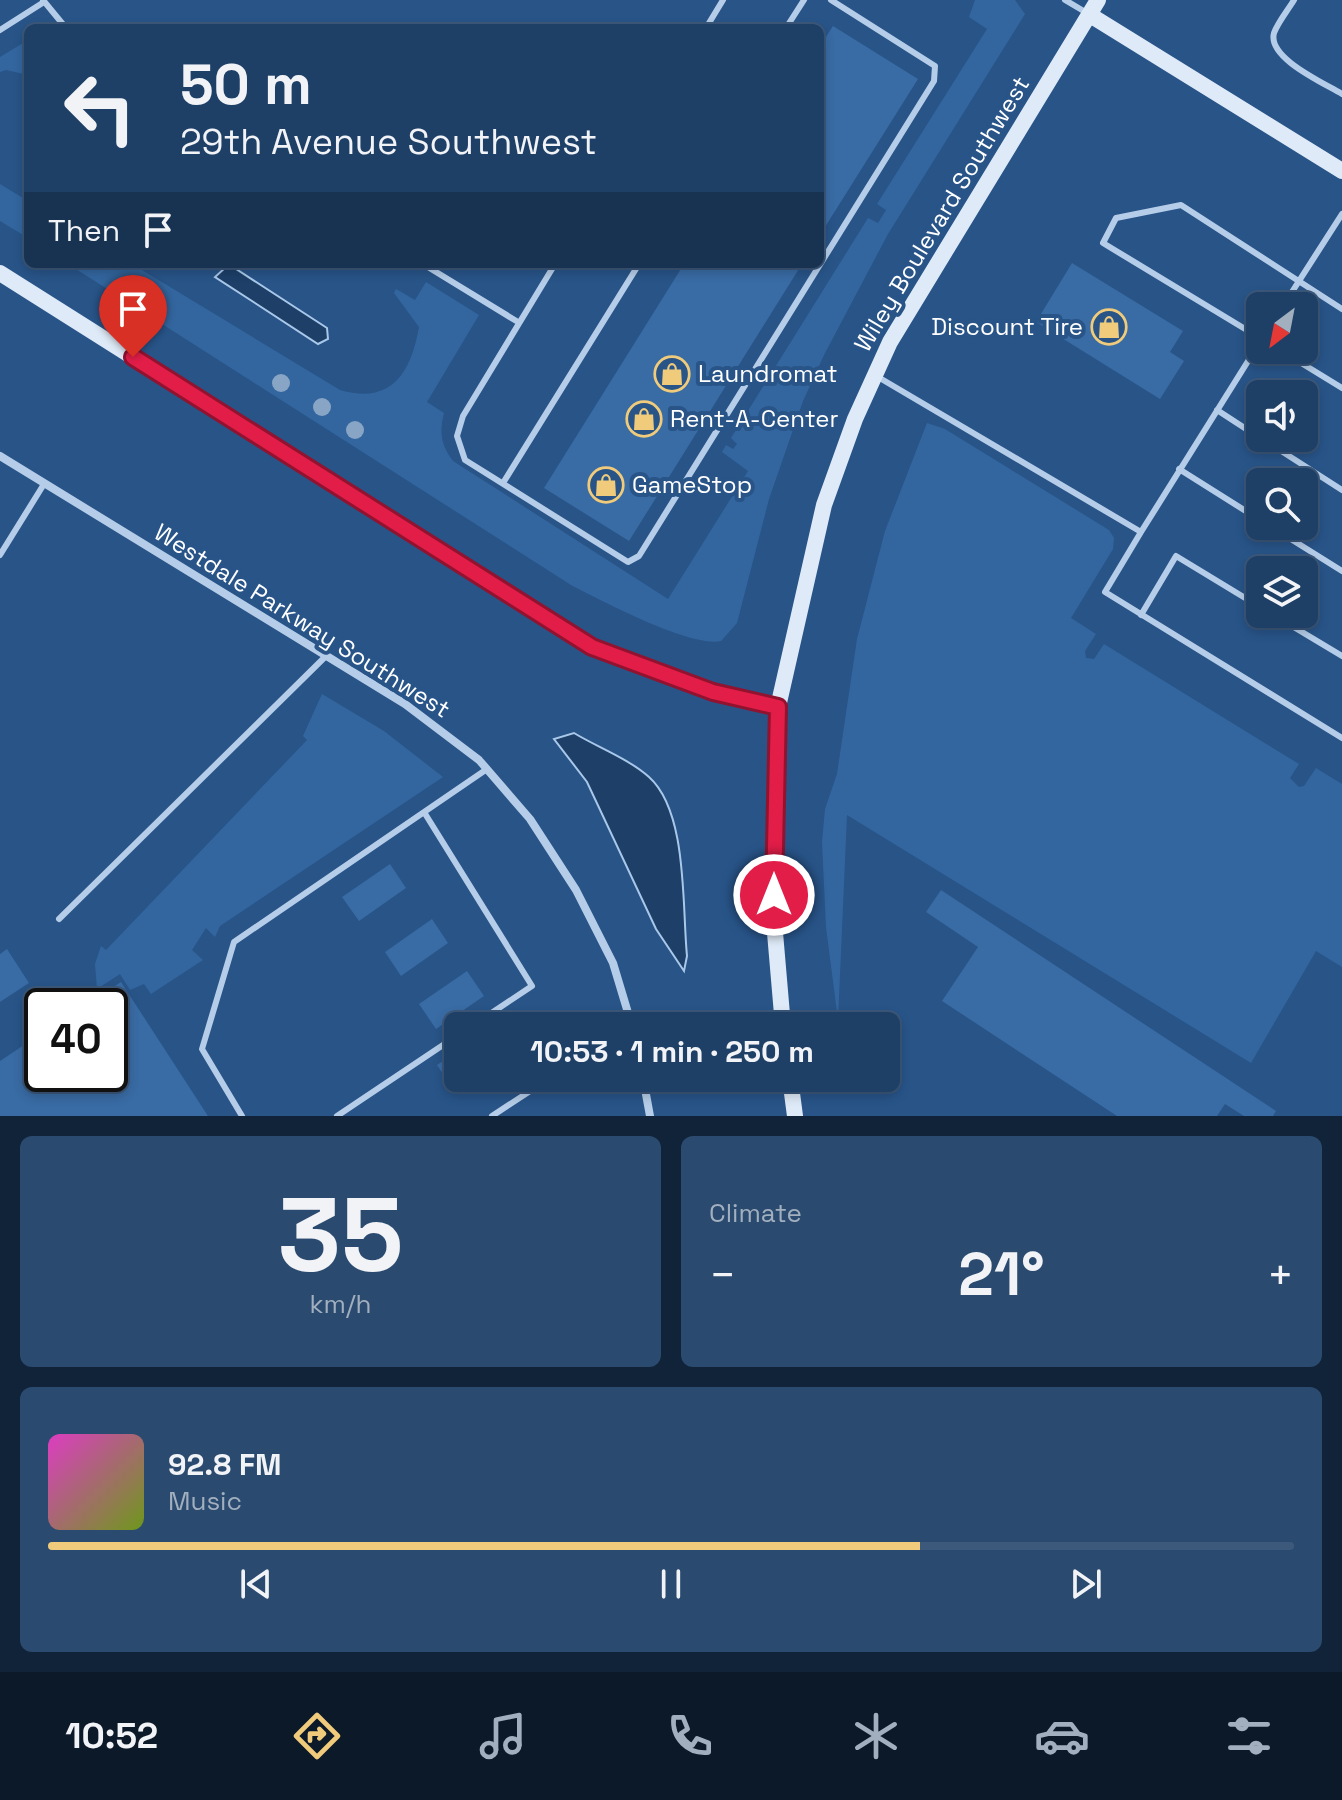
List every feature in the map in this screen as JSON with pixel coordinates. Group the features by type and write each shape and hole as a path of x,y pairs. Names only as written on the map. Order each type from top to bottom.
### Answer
{"street":[{"path":"1094,7 1342,171"},
{"name":"Wiley Boulevard Southwest","path":"782,1012 774,921 778,707 824,505 890,342 1094,7"},
{"path":"0,273 592,647 713,692 778,707"},
{"name":"Westdale Parkway Southwest","path":"0,456 405,704 487,769 530,819 576,890 613,963 628,1012"},
{"path":"646,1092 650,1116"},
{"path":"792,1092 795,1116"}],"lane":[{"path":"708,24 723,0"},
{"path":"789,24 804,0"},
{"path":"824,258 934,81 935,66 831,0"},
{"path":"1065,0 1094,7"},
{"path":"1294,0 1274,33 1274,45 1282,57 1342,94"},
{"path":"0,30 44,1 63,24"},
{"path":"1246,331 1103,243 1116,218 1181,205 1342,309"},
{"path":"1292,292 1342,214"},
{"path":"430,268 518,322"},
{"path":"552,268 463,416 457,436 465,460 628,562 639,556 818,268"},
{"path":"503,483 637,268"},
{"path":"1246,363 1105,592 1342,738"},
{"path":"1303,364 1342,388"},
{"path":"875,375 1141,532"},
{"path":"1217,410 1246,429"},
{"path":"1282,452 1342,490"},
{"path":"1179,469 1246,511"},
{"path":"0,555 44,484"},
{"path":"1292,540 1342,571"},
{"path":"1141,615 1176,556 1246,598"},
{"path":"1295,628 1342,656"},
{"path":"59,919 325,657"},
{"path":"242,1116 202,1049 234,942 487,769"},
{"path":"424,812 532,986 493,1012"},
{"path":"337,1116 444,1044"},
{"path":"492,1116 529,1092"}],"shaded area":[{"path":"975,0 1015,0 1025,14 888,234 824,355 803,401 769,499 737,623 721,641 707,641 668,630 571,585 74,268 139,268 340,390 358,393 385,389 404,371 419,327 394,293 396,289 415,300 426,282 479,315 427,402 444,413 442,438 453,461 668,599 748,471 722,452 726,445 733,449 737,444 731,438 868,218 878,223 886,210 877,204 987,29 969,17"},
{"path":"24,42 24,74 6,70 0,72 0,57"},
{"path":"0,184 24,199 24,236 0,221"},
{"path":"225,268 236,269 327,328 328,339 318,344 215,277"},
{"path":"927,423 945,429 1109,530 1114,538 1113,549 1071,618 1096,634 1085,651 1086,658 1094,659 1104,644 1299,764 1290,778 1299,787 1304,786 1316,768 1342,784 1342,967 1316,951 1251,1063 847,815 837,1012 826,927 822,842 825,809 837,774 857,639 885,531"},
{"path":"322,694 384,731 443,777 220,926 215,937 206,928 192,950 203,960 151,994 144,984 130,990 120,974 97,988 95,964 101,946 106,950 307,740 303,736"},
{"path":"574,733 641,771 662,793 671,813 681,861 687,956 684,971 656,929 587,782 554,739"}],"building":[{"path":"833,26 918,79 824,229 824,40"},
{"name":"Discount Tire","path":"1072,263 1183,331 1170,352 1184,361 1160,399 1036,322"},
{"path":"682,268 800,268 629,541 544,488"},
{"path":"390,864 406,888 359,921 342,897"},
{"path":"941,890 1276,1111 1273,1116 1244,1116 1225,1104 1217,1116 1117,1116 942,1001 978,947 926,912"},
{"path":"432,919 448,943 401,976 385,952"},
{"path":"7,949 29,983 0,1002 0,954"},
{"path":"467,971 484,996 461,1012 444,1012 444,1024 436,1029 419,1004"},
{"path":"128,993 208,1116 0,1116 0,1061 24,1045 24,1092 128,1092"},
{"path":"444,1060 444,1076 437,1065"}],"place":[{"name":"Discount Tire","path":"1109,327"},
{"name":"Laundromat","path":"672,374"},
{"name":"Rent-A-Center","path":"644,419"},
{"name":"GameStop","path":"606,485"}],"route":[{"path":"133,357 592,647 713,692 778,707 774,895"}]}
